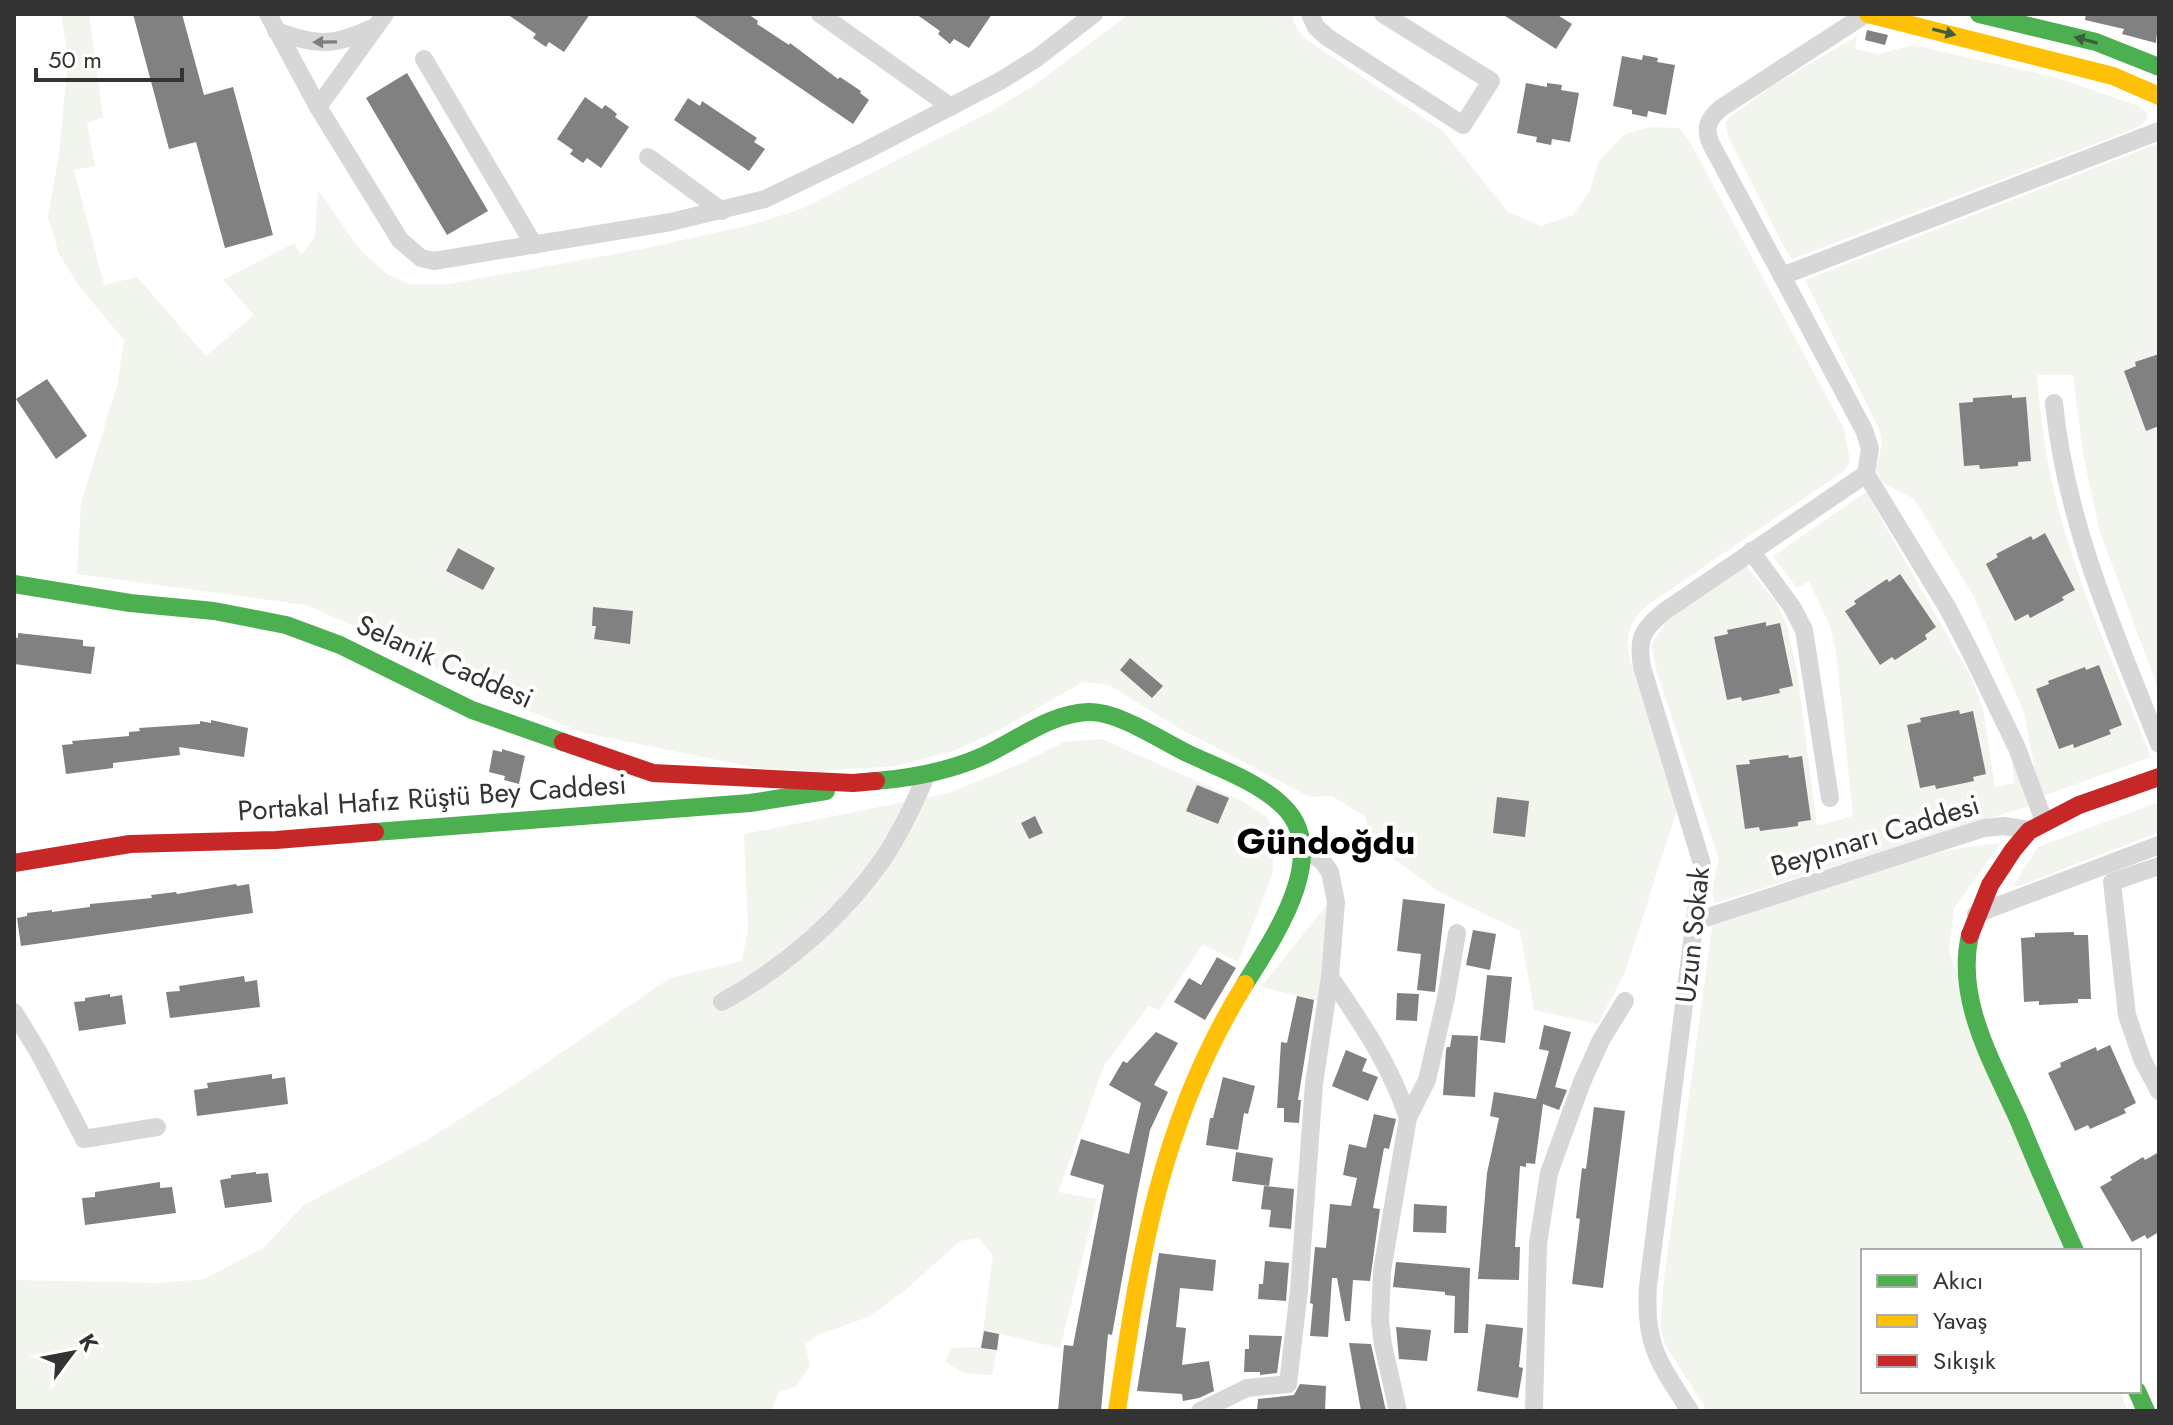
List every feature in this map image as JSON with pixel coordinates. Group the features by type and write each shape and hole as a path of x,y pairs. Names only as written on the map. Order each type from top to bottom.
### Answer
{"main road":[{"path":"1867,14 2113,76 2159,96"},
{"path":"1979,14 2096,42 2159,67"},
{"name":"Selanik Caddesi","path":"14,584 130,603 214,611 286,625 340,645 472,710 653,773 853,783"},
{"path":"853,783 927,774 972,761 1061,718 1077,713 1102,713 1269,795 1293,819 1303,847 1296,886 1273,935 1196,1074 1161,1170 1133,1291 1121,1410"},
{"name":"Beypınarı Caddesi","path":"2036,826 2159,777"},
{"name":"Portakal Hafız Rüştü Bey Caddesi","path":"14,863 130,844 276,840 621,813 658,807 781,802 853,783"},
{"path":"2036,826 1996,874 1976,914 1965,971 1971,1009 2074,1249"}],"street":[{"path":"268,14 318,107 400,240 421,258 448,261 722,211 784,190 1000,81 1037,58 1094,14"},
{"path":"820,14 951,107"},
{"path":"1310,14 1316,27 1327,37 1463,125 1491,81 1383,14"},
{"path":"1867,14 1721,108 1710,118 1707,136 1864,430 1870,448 1866,474 1947,607 2017,748 2036,826"},
{"path":"276,31 314,43 329,43 353,37 379,21"},
{"path":"318,107 379,21"},
{"path":"424,59 534,245"},
{"path":"1782,276 2159,131"},
{"path":"648,157 722,211"},
{"path":"2054,403 2064,474 2085,553 2159,744"},
{"name":"Uzun Sokak","path":"1690,1411 1653,1350 1646,1314 1702,864 1701,852 1642,667 1640,640 1651,622 1665,611 1866,474"},
{"path":"1751,551 1792,607 1804,630 1830,798"},
{"path":"722,1002 772,973 861,885 901,829 927,774"},
{"name":"Beypınarı Caddesi","path":"1696,921 1984,828 2036,826"},
{"path":"1976,914 2159,845"},
{"path":"1200,1411 1247,1388 1288,1384 1299,1290 1314,1084 1330,977 1336,902 1334,881 1323,862 1303,847"},
{"path":"2159,866 2112,882 2127,1015 2142,1059 2159,1091"},
{"path":"1398,1411 1383,1345 1380,1297 1386,1240 1408,1118 1427,1080 1457,933"},
{"path":"1330,977 1383,1059 1408,1118"},
{"path":"1534,1411 1538,1244 1549,1173 1582,1082 1601,1040 1625,1001"},
{"path":"14,1012 84,1139 157,1127"}],"shaded area":[{"path":"61,14 89,14 103,117 87,123 95,166 74,170 104,285 137,277 206,356 254,315 223,280 294,243 301,255 315,237 318,190 360,250 388,275 409,284 448,284 637,250 755,224 804,208 990,112 1036,84 1129,14 1292,14 1304,38 1443,131 1508,212 1541,226 1573,215 1590,191 1598,162 1625,134 1650,127 1679,128 1690,142 1844,429 1850,461 1844,471 1648,605 1636,617 1628,636 1630,660 1677,810 1625,972 1598,1024 1534,1010 1520,931 1441,893 1370,842 1366,817 1332,796 1310,797 1177,727 1109,685 1083,682 996,732 953,751 896,766 820,771 762,769 584,733 478,690 361,629 306,605 77,574 81,503 117,386 124,340 79,286 59,254 48,217 59,154 68,59"},
{"path":"1857,36 1855,49 1879,54 1913,45 2058,78 2141,107 2147,113 2147,119 2139,127 1792,259 1728,136 1726,123 1772,86"},
{"path":"2159,143 2159,691 2099,529 2083,453 2073,375 2037,375 2045,447 2073,559 2151,757 2040,797 2024,712 1973,595 1914,499 1883,483 1876,470 1882,443 1880,431 1805,280"},
{"path":"1866,492 1972,679 1983,709 1995,787 2014,783 2011,749 2015,753 2029,806 1715,903 1713,887 1719,859 1657,672 1651,645 1667,621 1746,566 1776,602 1787,626 1797,671 1817,826 1853,816 1836,652 1830,626 1809,581 1797,588 1773,556"},
{"path":"1102,739 1244,802 1268,818 1274,847 1272,876 1238,962 1203,944 1159,1010 1148,1006 1104,1066 1058,1192 1097,1199 1060,1348 1000,1334 992,1375 963,1373 945,1361 952,1348 981,1347 993,1255 978,1238 960,1241 903,1292 868,1317 818,1335 805,1344 810,1366 795,1387 779,1392 771,1411 14,1411 14,1280 158,1283 205,1279 263,1248 304,1205 427,1140 523,1079 670,978 742,961 748,929 744,834 949,793 1064,742"},
{"path":"2159,802 2159,832 2013,886 2038,847"},
{"path":"2001,843 1954,908 1949,952 2063,1249 1861,1249 1861,1393 2121,1393 2128,1411 1707,1411 1665,1344 1660,1326 1713,921 1891,864"},
{"path":"1328,903 1319,1001 1261,987"}],"building":[{"path":"133,14 182,14 204,95 233,87 273,235 225,248 196,142 169,149"},
{"path":"507,14 590,14 564,52 549,42 546,47 533,38 536,34"},
{"path":"692,14 748,14 758,21 757,24 861,91 869,100 853,124"},
{"path":"916,14 992,14 969,48 954,39 950,44 938,34 940,31"},
{"path":"1502,14 1556,14 1572,24 1556,49"},
{"path":"2086,14 2159,14 2156,43 2122,34 2124,29 2085,20"},
{"path":"1867,30 1888,35 1885,45 1865,40"},
{"path":"1643,55 1658,58 1657,62 1675,65 1666,115 1648,111 1647,117 1613,106 1622,56 1642,60"},
{"path":"407,73 488,211 447,235 366,98"},
{"path":"1526,83 1547,87 1547,83 1562,85 1561,90 1579,93 1570,142 1552,139 1551,145 1536,142 1537,137 1517,133"},
{"path":"585,97 602,109 605,105 611,109 617,114 615,117 629,127 601,168 587,158 583,163 570,154 573,150 557,139"},
{"path":"688,98 700,106 702,101 757,138 754,142 765,149 749,171 674,120"},
{"path":"2159,354 2159,426 2146,431 2124,371 2136,366 2135,362"},
{"path":"47,379 87,436 56,459 16,399"},
{"path":"2012,395 2012,398 2026,397 2031,461 2018,462 2018,466 1980,469 1979,465 1964,466 1959,403 1973,402 1973,398"},
{"path":"2045,533 2075,590 2062,597 2064,600 2030,618 2028,614 2015,621 1986,564 1998,557 1996,554 2031,536 2033,540"},
{"path":"458,548 495,568 483,590 446,571"},
{"path":"1900,574 1936,627 1925,635 1927,639 1895,660 1892,657 1880,665 1845,611 1856,604 1854,601"},
{"path":"593,607 633,611 630,644 594,639 596,626 592,626"},
{"path":"1766,622 1766,626 1780,623 1793,686 1779,689 1780,693 1742,701 1741,697 1727,700 1714,637 1728,634 1727,630"},
{"path":"18,633 83,640 83,646 95,647 91,674 14,664 14,637 18,638"},
{"path":"1130,658 1163,686 1152,698 1120,670"},
{"path":"2099,665 2122,725 2109,730 2111,734 2074,748 2073,744 2059,749 2036,689 2049,684 2048,681"},
{"path":"1959,710 1960,714 1973,711 1986,774 1973,777 1974,781 1936,789 1935,785 1920,788 1907,725 1921,722 1920,718"},
{"path":"211,720 248,728 244,757 179,747 180,755 113,763 113,768 66,774 62,745 73,744 72,741 129,736 129,732 140,731 139,728 200,724 200,721 211,723"},
{"path":"502,749 525,756 519,784 489,772 493,750 502,752"},
{"path":"1788,755 1789,758 1802,756 1811,820 1798,822 1798,826 1760,831 1759,827 1745,829 1736,765 1750,764 1749,760"},
{"path":"1197,785 1229,798 1218,824 1186,811"},
{"path":"1497,797 1529,801 1525,837 1493,833"},
{"path":"1035,816 1043,833 1029,839 1021,823"},
{"path":"249,884 253,913 21,946 17,918 27,916 27,913 90,907 90,904 152,898 151,895"},
{"path":"1403,899 1445,904 1435,992 1417,990 1421,954 1397,951"},
{"path":"1473,930 1496,934 1490,970 1466,965"},
{"path":"2074,932 2074,935 2088,935 2091,999 2078,999 2078,1003 2039,1005 2039,1001 2024,1002 2021,938 2035,937 2035,933"},
{"path":"1217,957 1236,968 1205,1020 1174,1002 1189,978 1201,985"},
{"path":"1487,975 1512,977 1505,1043 1480,1040"},
{"path":"244,976 245,982 257,980 260,1007 170,1018 166,992 180,991 179,986"},
{"path":"1397,993 1419,994 1417,1021 1396,1020"},
{"path":"110,994 110,997 122,995 126,1024 79,1031 74,1002"},
{"path":"1297,996 1314,1000 1298,1100 1301,1100 1299,1123 1284,1122 1284,1108 1277,1108 1281,1042 1287,1043"},
{"path":"1544,1025 1571,1032 1555,1087 1567,1090 1559,1110 1543,1104 1535,1164 1520,1166 1515,1247 1520,1247 1519,1280 1478,1279 1487,1173 1499,1118 1490,1116 1494,1092 1536,1099 1549,1051 1539,1049"},
{"path":"1156,1032 1178,1043 1154,1085 1168,1092 1150,1130 1112,1335 1108,1334 1101,1411 1058,1411 1064,1345 1073,1346 1104,1185 1070,1175 1081,1139 1129,1154 1141,1103 1109,1085 1123,1061 1127,1063"},
{"path":"1452,1035 1478,1036 1475,1097 1443,1095 1446,1050 1450,1047"},
{"path":"2110,1045 2136,1103 2124,1109 2126,1113 2090,1129 2088,1125 2075,1131 2048,1073 2061,1067 2060,1063 2096,1047 2097,1051"},
{"path":"1346,1050 1367,1059 1362,1071 1378,1077 1368,1101 1332,1086"},
{"path":"272,1074 272,1079 285,1077 288,1104 197,1116 194,1090 208,1088 207,1083"},
{"path":"1223,1077 1255,1086 1248,1114 1244,1113 1238,1150 1206,1145 1210,1118 1213,1118"},
{"path":"1594,1107 1625,1111 1603,1288 1572,1284 1582,1168 1586,1169"},
{"path":"1374,1114 1396,1119 1389,1149 1384,1148 1373,1208 1380,1209 1370,1281 1353,1280 1350,1321 1345,1321 1337,1278 1332,1278 1328,1337 1310,1336 1315,1247 1326,1248 1330,1204 1351,1206 1357,1178 1343,1175 1349,1144 1366,1148"},
{"path":"1236,1152 1273,1158 1269,1186 1232,1181"},
{"path":"2159,1152 2159,1232 2132,1242 2100,1187 2112,1180 2110,1177 2143,1157 2145,1160"},
{"path":"268,1173 272,1202 225,1208 220,1180 231,1178 231,1175"},
{"path":"160,1182 160,1188 172,1187 176,1213 85,1225 82,1198 95,1197 95,1192"},
{"path":"1264,1186 1294,1189 1291,1229 1269,1227 1271,1210 1261,1209"},
{"path":"1414,1204 1447,1206 1446,1233 1413,1232"},
{"path":"1159,1253 1216,1260 1213,1291 1180,1288 1176,1327 1186,1328 1182,1365 1209,1361 1214,1391 1199,1398 1183,1401 1182,1394 1137,1391"},
{"path":"1265,1261 1289,1263 1286,1301 1258,1299"},
{"path":"1396,1262 1470,1268 1468,1333 1454,1333 1455,1296 1445,1295 1445,1292 1393,1287"},
{"path":"1486,1324 1523,1328 1519,1367 1523,1368 1518,1398 1477,1391"},
{"path":"1396,1327 1431,1330 1427,1361 1399,1359"},
{"path":"984,1331 999,1334 997,1350 981,1348"},
{"path":"1249,1335 1282,1336 1277,1373 1260,1375 1260,1372 1244,1372"},
{"path":"1349,1343 1371,1344 1386,1411 1361,1411"},
{"path":"1300,1384 1326,1386 1325,1411 1257,1411 1258,1399 1294,1395"}],"traffic: fast":[{"path":"1979,14 2096,42 2159,67"},
{"path":"14,584 130,603 214,611 286,625 340,645 472,710 563,742"},
{"path":"876,781 917,776 957,766 983,756 1047,722 1089,712 1126,721 1251,783 1284,807 1297,827 1302,849 1293,897 1245,984"},
{"path":"375,832 750,803 826,791"},
{"path":"1970,935 1968,983 1979,1031 2074,1249"},
{"path":"2138,1393 2146,1411"}],"traffic: slow":[{"path":"1868,14 2113,76 2159,96"},
{"path":"1117,1411 1145,1243 1173,1138 1216,1035 1245,984"}],"traffic: jam":[{"path":"563,742 653,773 853,783 876,781"},
{"path":"1970,935 1990,885 2029,831 2079,805 2159,777"},
{"path":"14,863 130,844 276,840 375,832"}],"district":[{"name":"Gündoğdu","path":"1326,841"}]}
